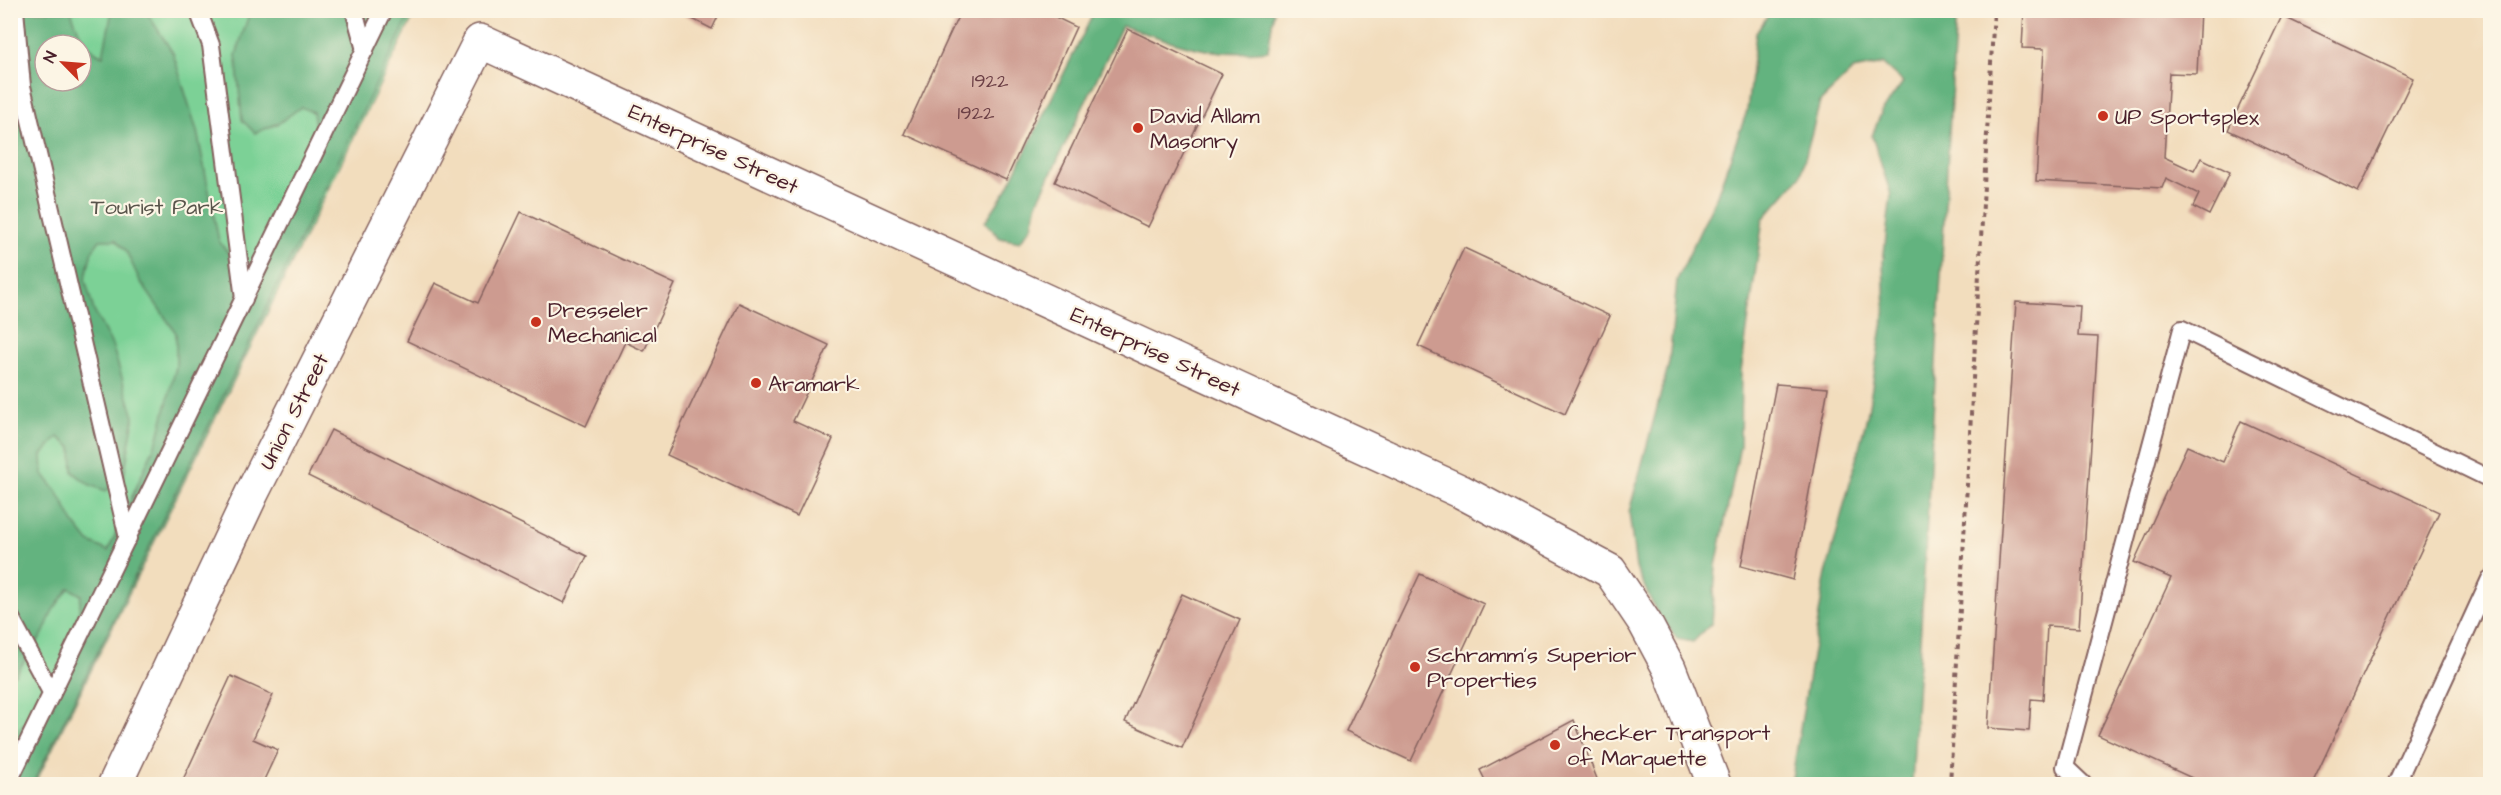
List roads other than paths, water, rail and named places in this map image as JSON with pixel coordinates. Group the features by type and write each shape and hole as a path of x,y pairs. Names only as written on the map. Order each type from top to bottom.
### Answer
{"street":[{"name":"Union Street","path":"116,784 252,493 480,41"},
{"name":"Enterprise Street","path":"480,41 1462,492 1610,571 1645,623 1669,668 1714,784"}],"lane":[{"path":"15,10 22,86 128,538"},
{"path":"198,10 211,45 244,300"},
{"path":"354,10 365,50"},
{"path":"10,779 384,10"},
{"path":"2083,784 2065,767 2182,329 2490,479"},
{"path":"2396,784 2490,579"},
{"path":"10,616 52,694"}],"place":[{"name":"UP Sportsplex","path":"2103,116"},
{"name":"David Allam Masonry","path":"1138,128"},
{"name":"Dresseler Mechanical","path":"536,322"},
{"name":"Aramark","path":"756,383"},
{"name":"Schramm's Superior Properties","path":"1415,667"},
{"name":"Checker Transport of Marquette","path":"1555,745"}],"park label":[{"name":"Tourist Park","path":"157,206"}]}
